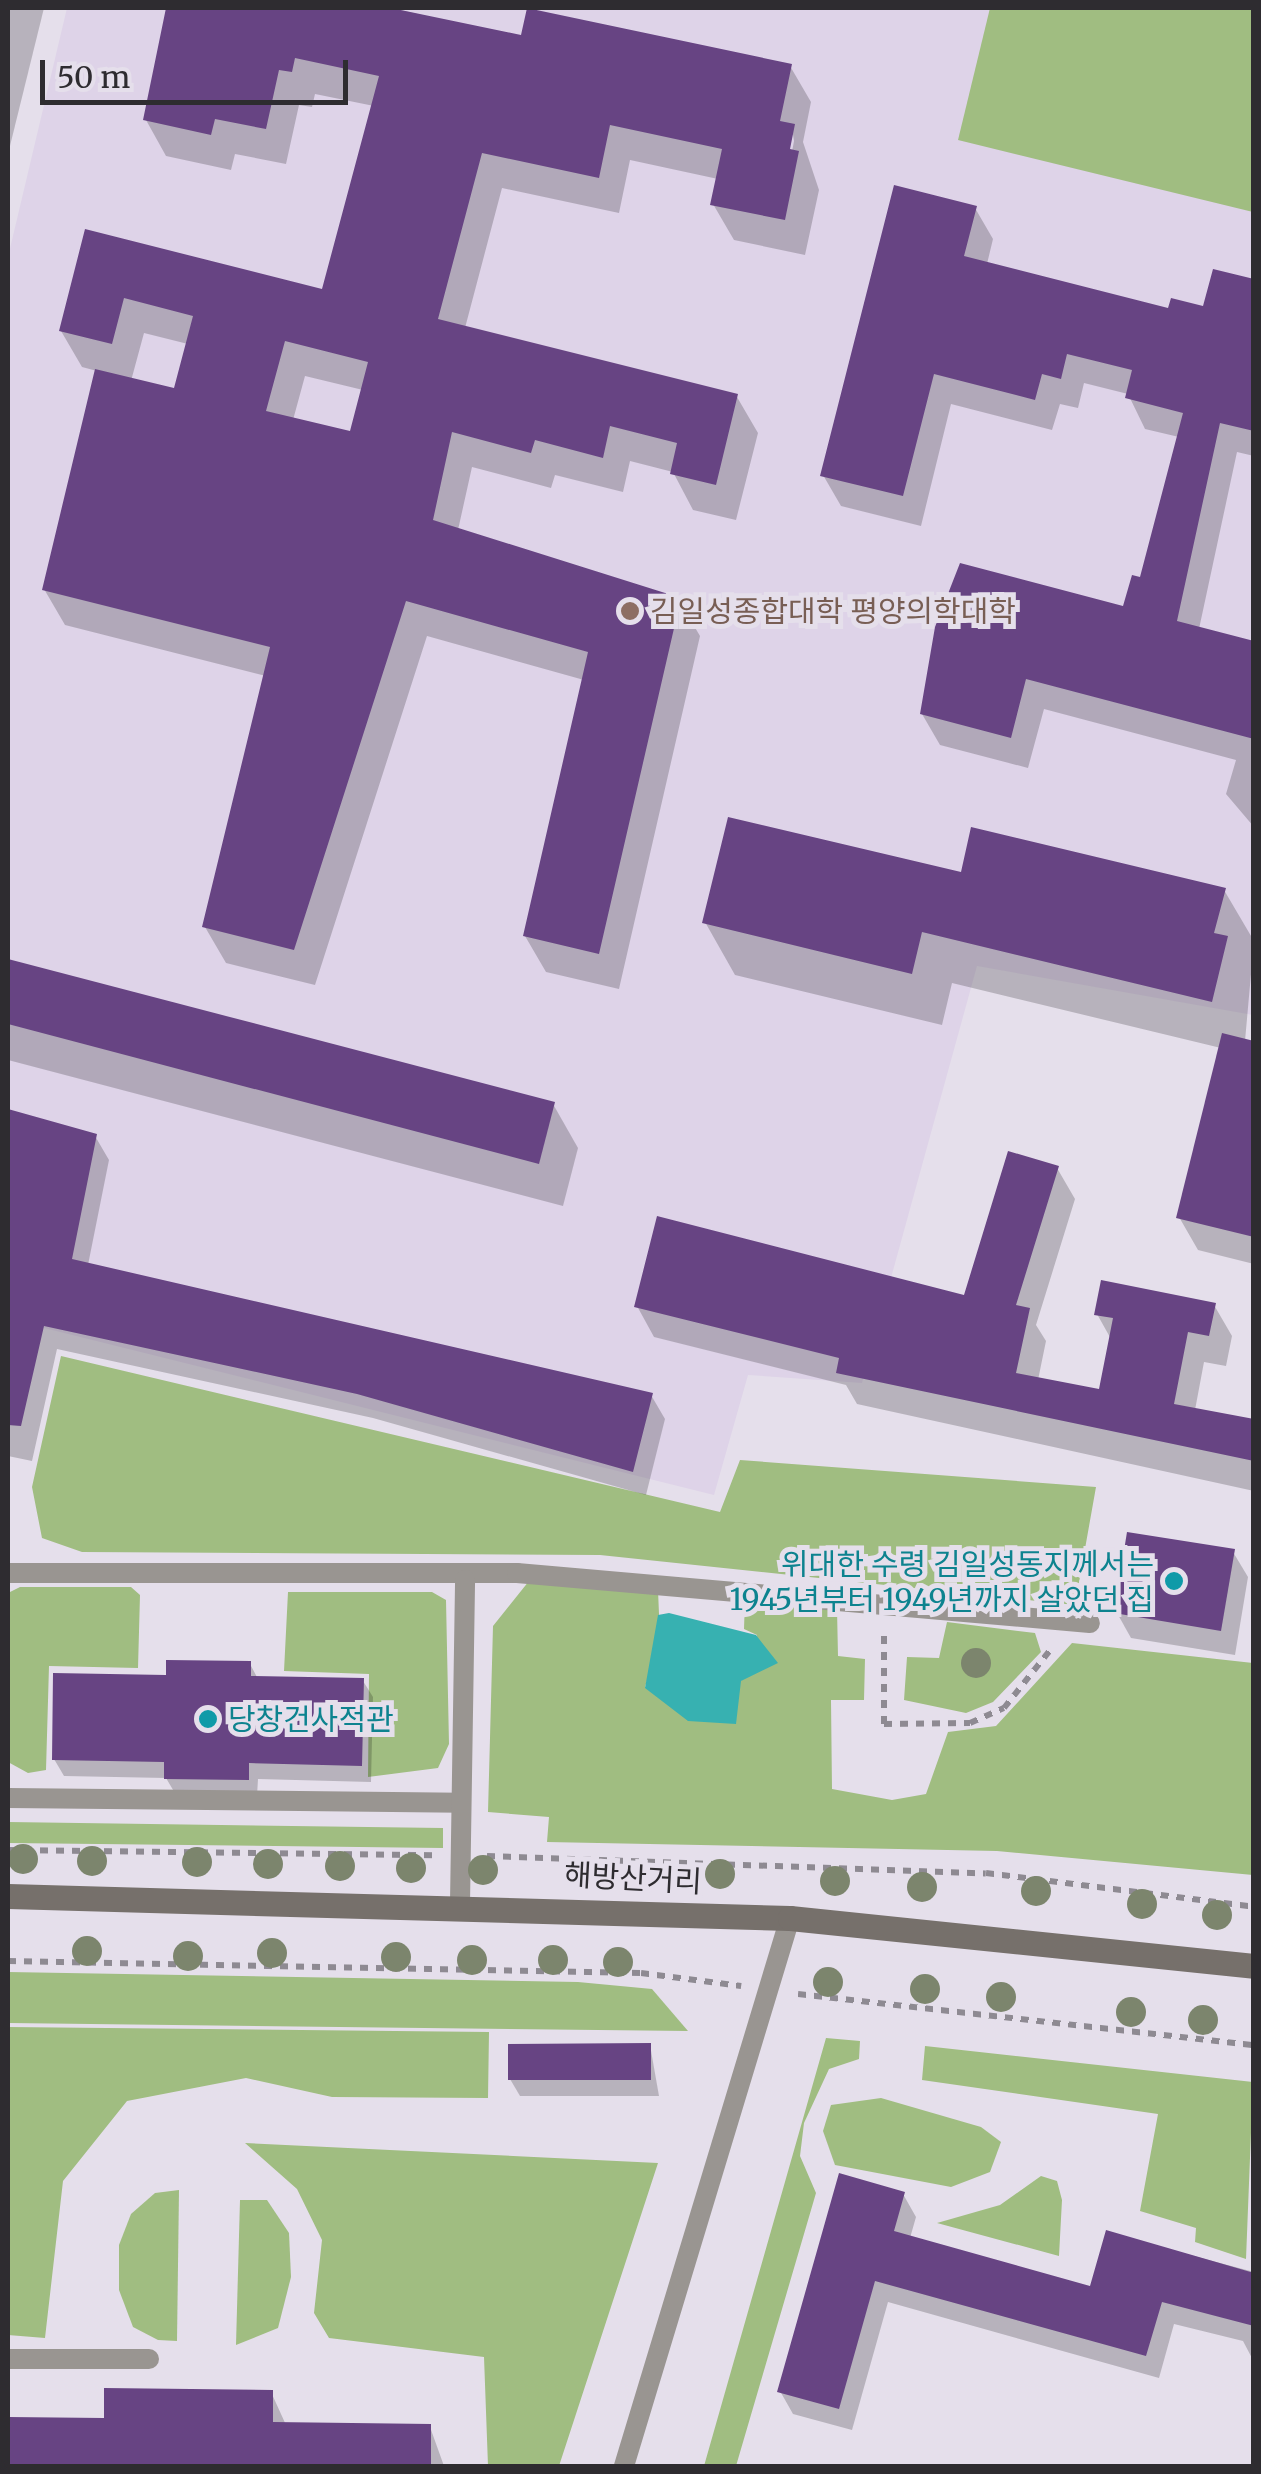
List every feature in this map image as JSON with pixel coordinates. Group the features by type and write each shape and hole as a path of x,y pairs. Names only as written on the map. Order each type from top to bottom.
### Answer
{"main road":[{"name":"해방산거리","path":"8,1896 460,1903 790,1918 1254,1966"}],"lane":[{"path":"8,1572 465,1580 517,1573 1090,1624"},
{"path":"460,1903 465,1580"},
{"path":"8,1798 462,1803"},
{"path":"624,2466 790,1918"},
{"path":"8,2359 149,2358"}],"path":[{"path":"884,1657 884,1724 970,1722 1004,1708 1042,1670 1065,1621"},
{"path":"8,1850 461,1856 986,1873 1254,1907"},
{"path":"8,1961 641,1973 1254,2046"}],"shaded area":[{"name":"김일성종합대학 평양의학대학","path":"67,8 1253,8 1253,1015 977,966 862,1383 748,1375 714,1495 8,1319 8,257"}],"green space":[{"path":"990,8 1253,8 1253,212 958,140"},
{"path":"61,1356 720,1512 740,1460 1096,1487 1075,1605 600,1555 82,1552 42,1538 32,1487"},
{"path":"529,1581 658,1590 660,1638 645,1687 741,1681 757,1635 744,1629 745,1598 837,1609 838,1656 865,1659 864,1700 831,1700 832,1789 892,1800 926,1794 948,1732 996,1726 1072,1643 1253,1663 1253,1875 997,1851 547,1842 549,1817 488,1812 493,1626"},
{"path":"20,1587 131,1587 140,1595 138,1668 49,1666 46,1770 28,1773 8,1762 8,1593"},
{"path":"288,1592 432,1592 446,1600 449,1744 438,1768 368,1777 369,1674 284,1671"},
{"path":"947,1622 1035,1633 1041,1652 993,1702 966,1713 904,1700 907,1657 939,1658"},
{"path":"8,1822 443,1828 443,1848 8,1843"},
{"path":"8,1972 578,1982 652,1989 688,2031 8,2023"},
{"path":"8,2027 489,2032 488,2098 332,2097 246,2078 127,2101 63,2181 45,2338 8,2335"},
{"path":"826,2038 860,2041 859,2059 829,2069 804,2123 800,2156 816,2193 736,2466 704,2466"},
{"path":"925,2046 1253,2082 1246,2259 1195,2242 1196,2228 1140,2211 1158,2114 922,2080"},
{"path":"881,2098 981,2127 1001,2142 990,2172 951,2187 835,2165 823,2131 831,2105"},
{"path":"245,2143 658,2163 559,2466 488,2466 484,2357 329,2338 314,2313 322,2240 297,2189"},
{"path":"1041,2176 1057,2181 1062,2200 1059,2256 937,2223 1000,2205"},
{"path":"179,2190 177,2341 158,2340 133,2327 119,2290 119,2245 131,2214 155,2193"},
{"path":"240,2200 267,2200 289,2233 291,2277 278,2328 236,2345"}],"water":[{"path":"669,1613 756,1635 778,1663 741,1681 736,1724 688,1721 645,1688 658,1615"}],"building":[{"path":"166,8 391,8 521,35 527,8 792,64 780,121 795,124 790,149 799,151 785,220 710,205 722,149 610,125 599,178 482,153 438,319 738,394 716,485 670,474 677,443 610,426 603,458 535,440 531,453 452,432 433,520 681,598 599,954 523,936 588,652 406,601 294,950 202,927 270,647 42,590 95,369 174,388 193,316 124,298 112,344 59,331 85,229 322,289 379,76 295,58 292,72 279,70 266,129 215,119 211,135 143,120","holes":["285,341 368,362 350,431 266,411"]},
{"path":"894,185 977,206 964,256 1168,308 1171,298 1203,306 1213,269 1254,279 1254,431 1220,423 1177,621 1254,641 1254,739 1026,679 1011,738 920,714 935,627 960,563 1123,606 1132,575 1140,577 1183,413 1125,398 1132,370 1067,354 1061,379 1042,374 1035,400 934,374 903,496 820,476"},
{"path":"728,817 961,872 971,827 1226,888 1214,933 1228,936 1212,1002 922,932 912,974 702,923"},
{"path":"8,959 555,1102 539,1164 8,1024"},
{"path":"1222,1033 1254,1041 1254,1237 1176,1218"},
{"path":"8,1109 97,1134 72,1259 653,1393 633,1472 357,1394 44,1326 21,1426 8,1425"},
{"path":"1008,1151 1059,1166 1016,1305 1030,1308 1016,1373 1099,1389 1113,1318 1094,1315 1101,1280 1216,1303 1209,1336 1188,1332 1174,1404 1254,1419 1254,1461 836,1373 839,1358 634,1307 657,1216 964,1295"},
{"name":"위대한 수령 김일성동지께서는 1945년부터 1949년까지 살았던 집","path":"1127,1532 1235,1549 1221,1631 1114,1613"},
{"name":"당창건사적관","path":"166,1660 251,1661 251,1676 364,1678 362,1766 249,1763 249,1780 164,1779 164,1762 52,1760 53,1673 166,1675"},
{"path":"651,2043 651,2080 508,2080 508,2044"},
{"path":"839,2173 905,2192 894,2231 1090,2286 1106,2230 1254,2273 1254,2326 1162,2302 1146,2356 875,2281 839,2409 777,2392"},
{"path":"104,2388 273,2390 273,2422 431,2424 431,2466 8,2466 8,2417 104,2418"}],"place":[{"name":"김일성종합대학 평양의학대학","path":"630,611"},
{"name":"위대한 수령 김일성동지께서는 1945년부터 1949년까지 살았던 집","path":"1174,1581"},
{"name":"당창건사적관","path":"208,1719"}]}
